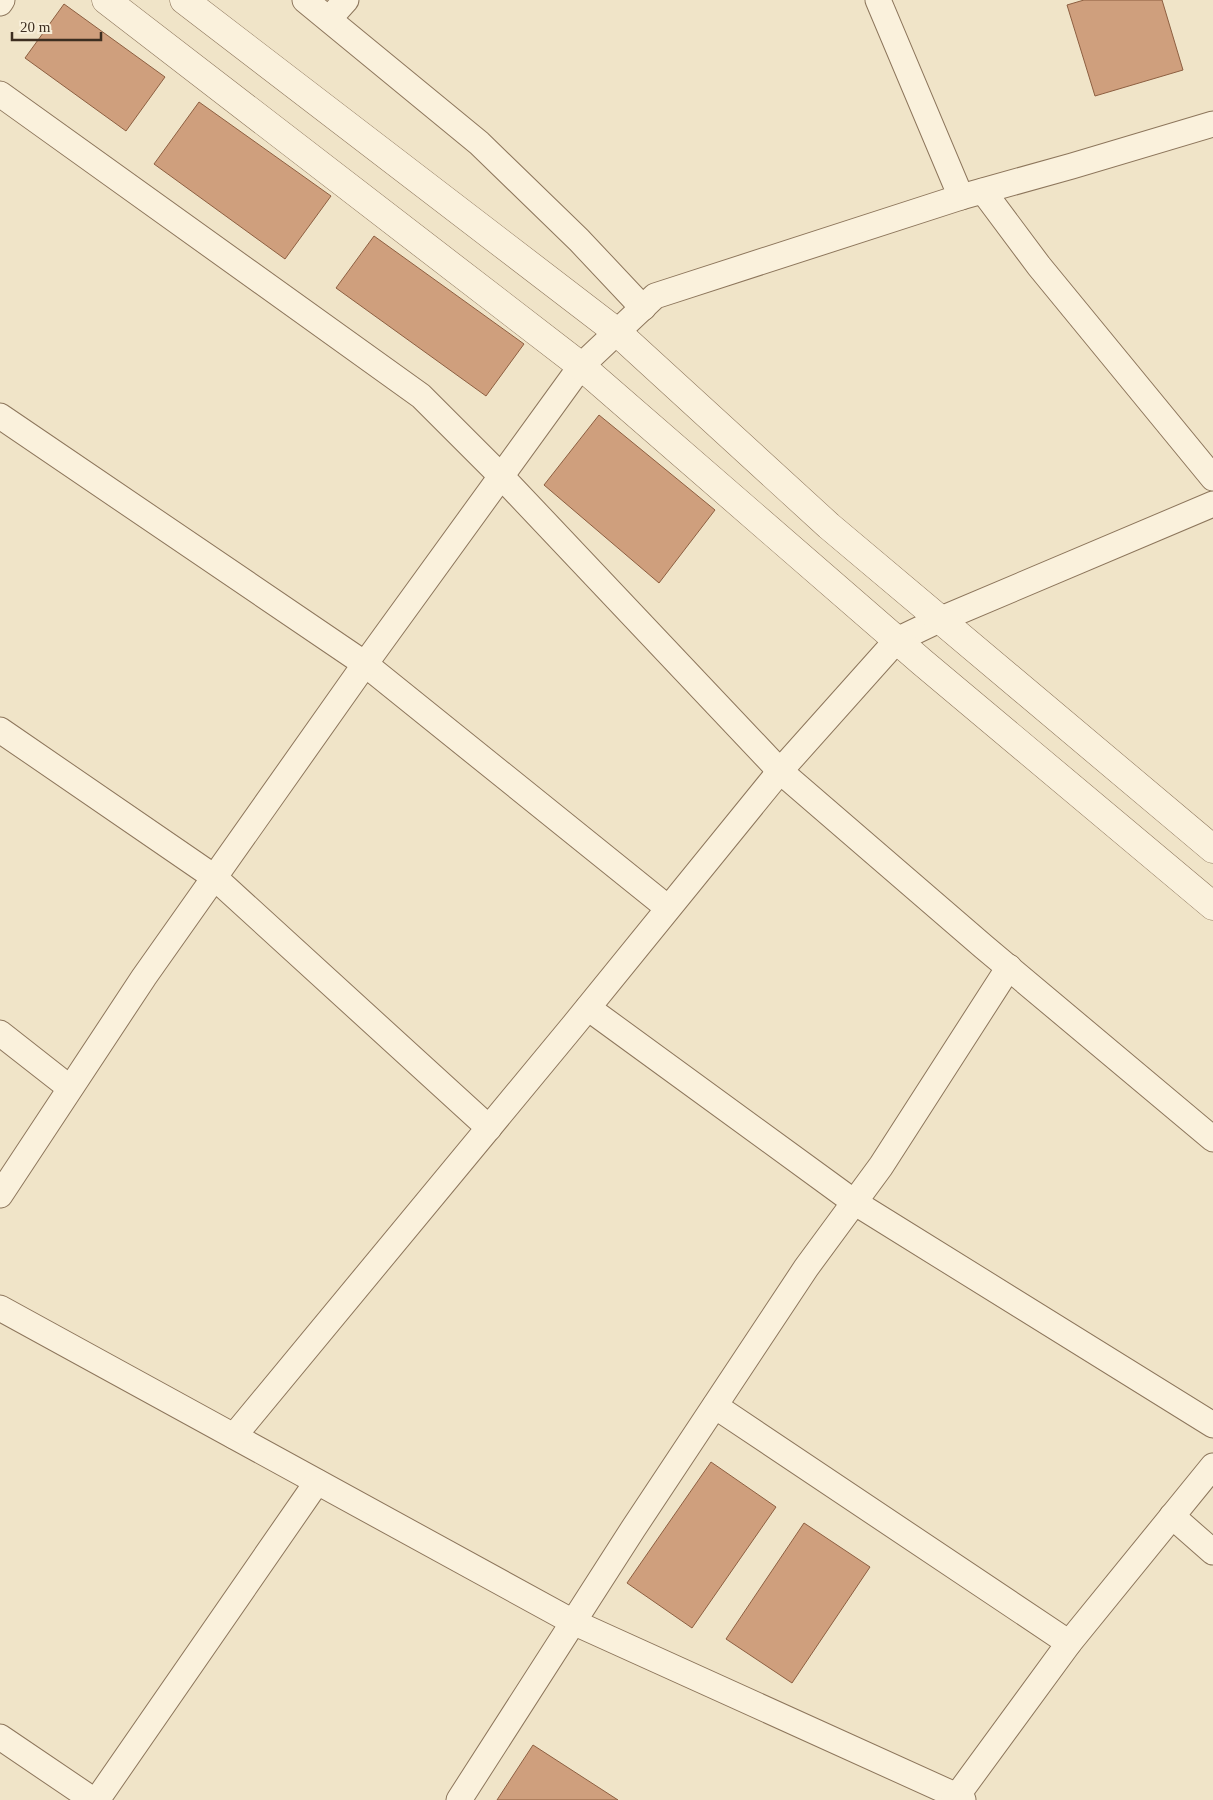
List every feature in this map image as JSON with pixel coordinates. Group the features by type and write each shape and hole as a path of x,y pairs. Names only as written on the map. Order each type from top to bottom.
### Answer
{"street":[{"path":"106,0 581,366 897,640 1213,906"},
{"path":"184,0 617,332 829,526 1213,849"},
{"path":"304,0 479,143 579,240 643,308"},
{"path":"329,19 346,0"},
{"path":"878,0 972,194 1039,266 1213,478"},
{"path":"0,94 421,396 501,476 780,771 1213,1139"},
{"path":"0,1195 144,977 214,877 365,664 581,366 656,296 972,194 1213,124"},
{"path":"0,416 365,664 668,908"},
{"path":"234,1436 588,1008 780,771 897,640 1213,504"},
{"path":"0,730 214,877 489,1128"},
{"path":"459,1800 573,1622 806,1268 881,1166 1009,967"},
{"path":"588,1008 854,1202 1213,1426"},
{"path":"0,1033 70,1088"},
{"path":"0,1308 573,1622 958,1799 1069,1643 1213,1466"},
{"path":"715,1406 1069,1643"},
{"path":"0,1737 95,1800 317,1482"},
{"path":"1172,1516 1213,1552"}],"building":[{"path":"1084,0 1162,0 1183,70 1095,96 1067,5"},
{"path":"64,4 165,77 126,131 25,58"},
{"path":"199,102 331,196 285,259 154,164"},
{"path":"374,236 524,344 486,396 336,288"},
{"path":"599,415 715,510 659,583 544,485"},
{"path":"711,1462 776,1507 692,1628 627,1583"},
{"path":"804,1523 870,1567 792,1683 726,1639"},
{"path":"533,1745 618,1800 497,1800"}]}
